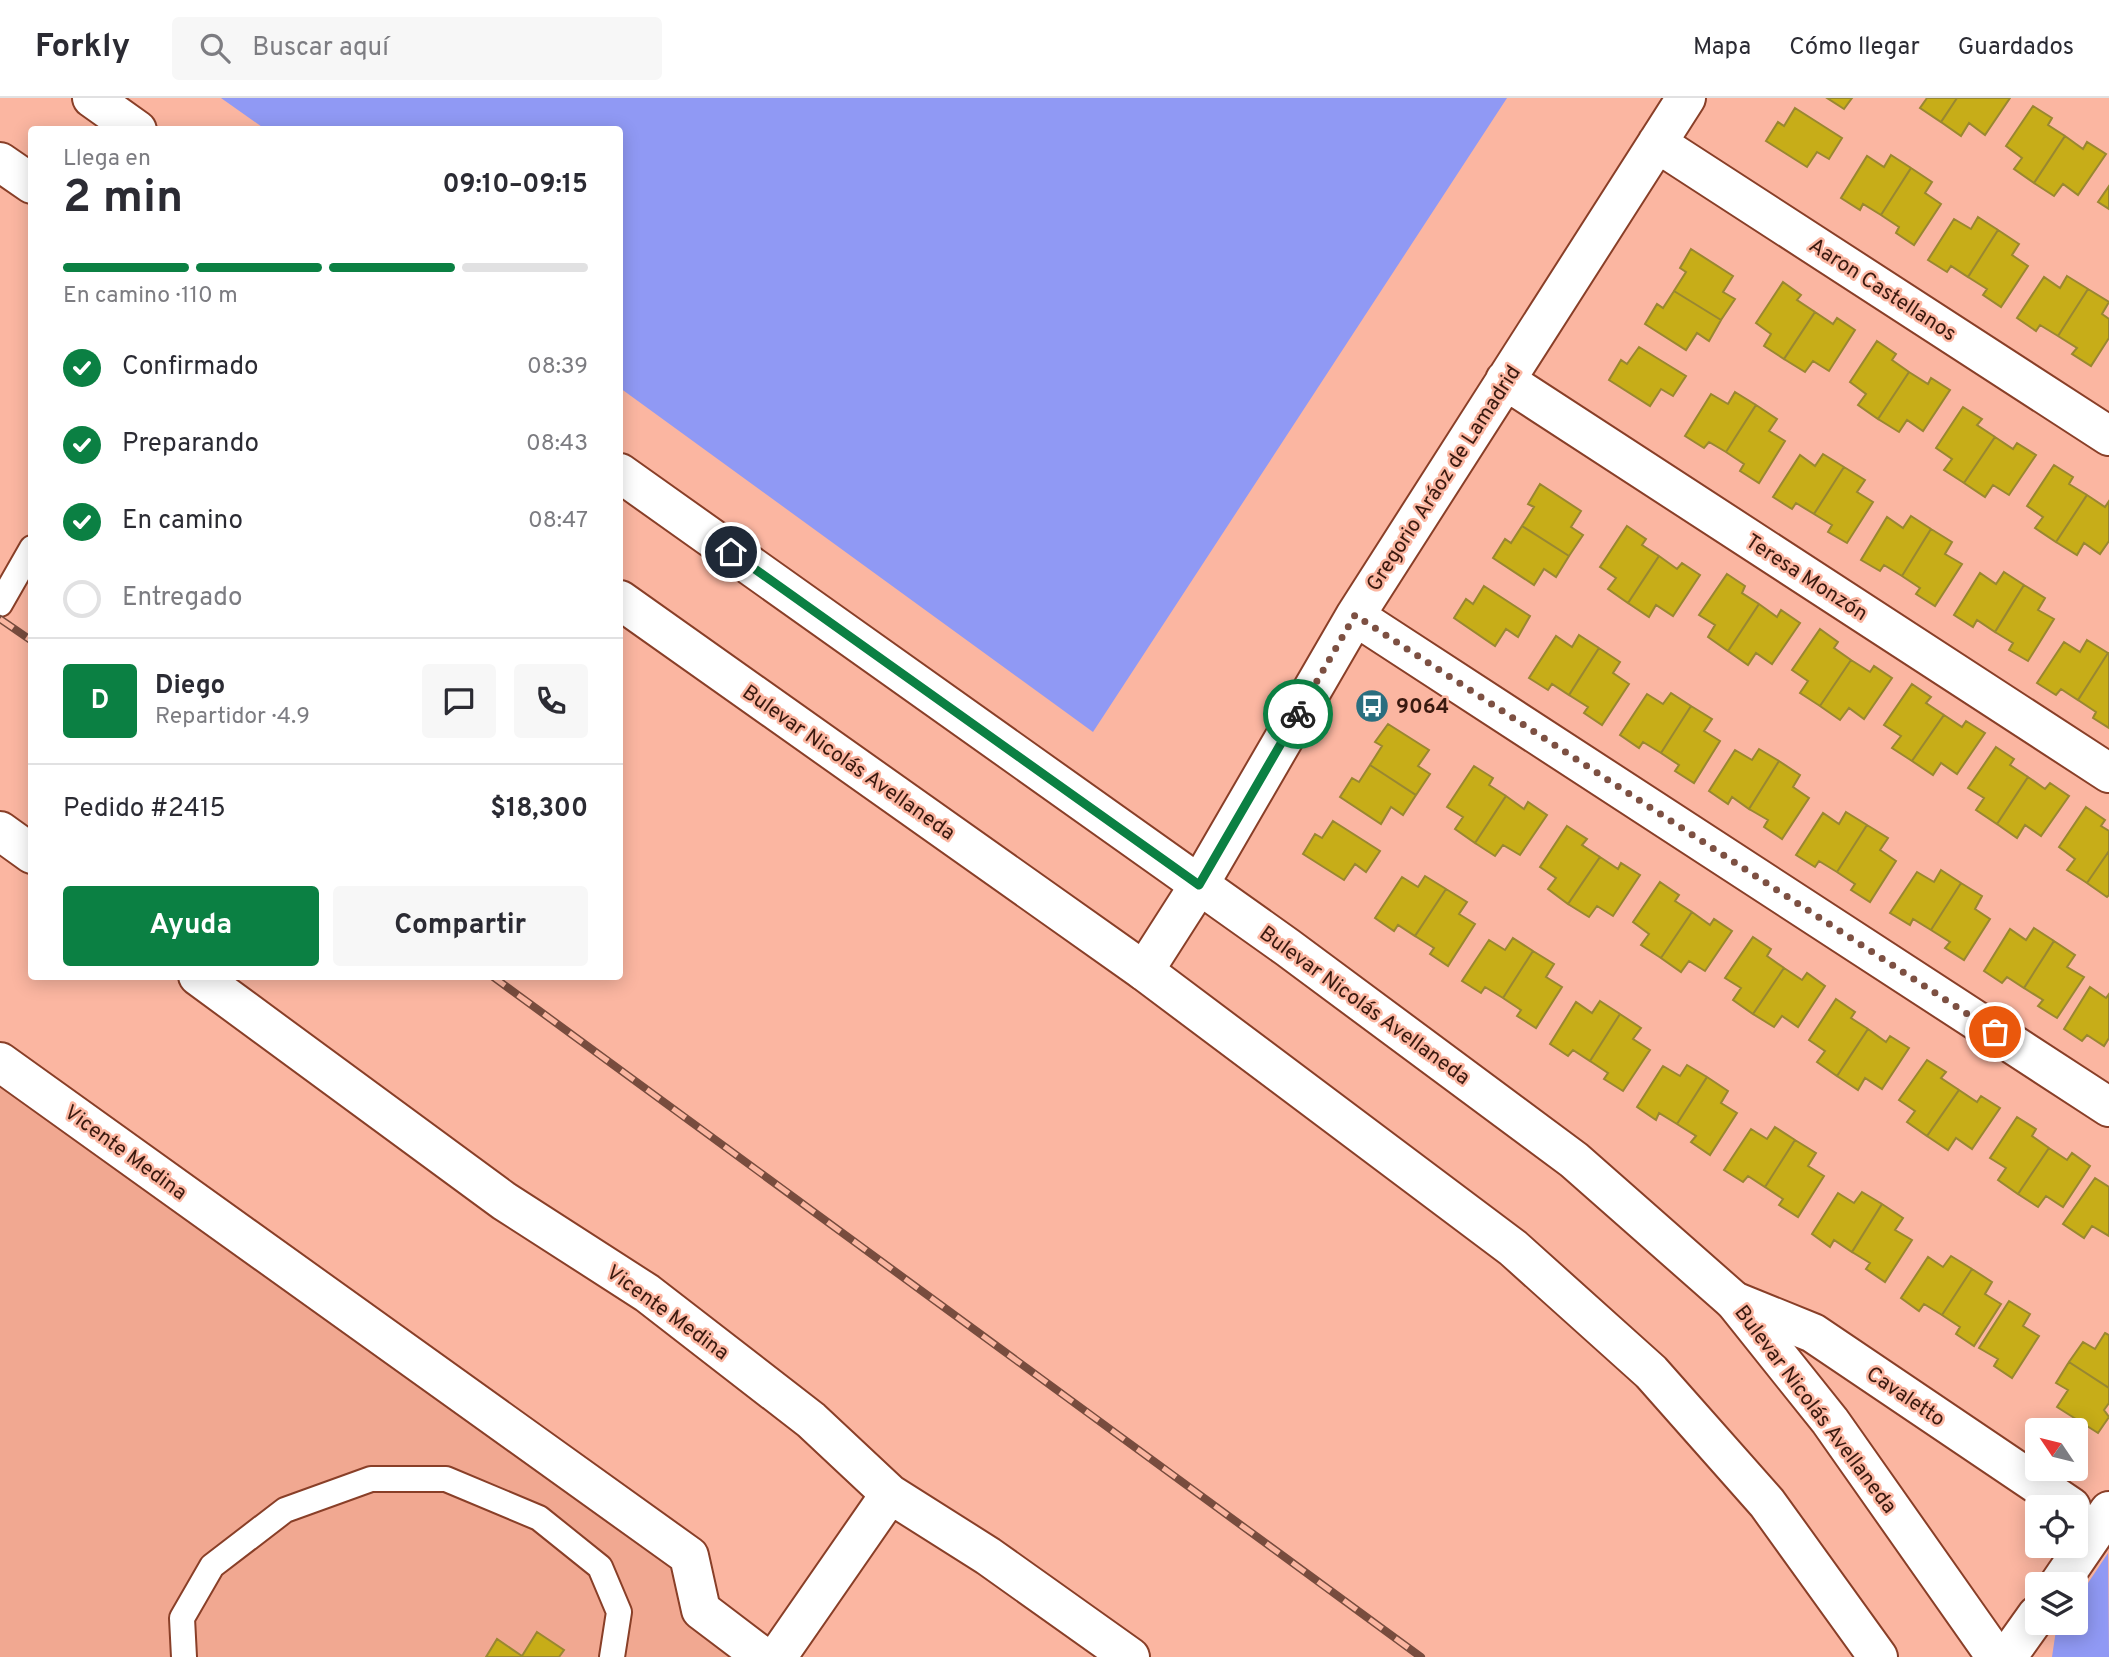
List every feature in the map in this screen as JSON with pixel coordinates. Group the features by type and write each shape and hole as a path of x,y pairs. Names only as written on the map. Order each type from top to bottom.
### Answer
{"street":[{"path":"92,98 131,126"},
{"name":"Gregorio Aráoz de Lamadrid","path":"1144,971 1199,885 1355,615 1686,98"},
{"name":"Aaron Castellanos","path":"1657,143 2109,436"},
{"path":"0,162 28,181"},
{"name":"Teresa Monzón","path":"1505,380 2109,773"},
{"name":"Bulevar Nicolás Avellaneda","path":"623,474 1199,885 1574,1160 1734,1300 1830,1421 1996,1657"},
{"name":"Bulevar Nicolás Avellaneda","path":"623,602 1144,971 1513,1248 1651,1373 1767,1503 1878,1657"},
{"path":"1355,615 2109,1107"},
{"path":"0,831 28,851"},
{"name":"Vicente Medina","path":"203,980 504,1201 647,1293 811,1420 890,1494 988,1556 1130,1657"},
{"name":"Vicente Medina","path":"0,1062 689,1556 701,1610 764,1657"},
{"name":"Cavaletto","path":"1734,1300 1813,1333 2093,1517"},
{"path":"777,1657 890,1494"},
{"path":"2065,1572 2093,1517"},
{"path":"2007,1657 2025,1632"}],"lane":[{"path":"0,604 28,555"},
{"path":"184,1657 182,1618 212,1566 285,1510 371,1479 446,1479 539,1518 600,1567 619,1612 612,1657"}],"shaded area":[{"path":"221,98 1507,98 1093,732 623,390 623,126 261,126"},
{"path":"0,1062 689,1556 701,1610 763,1657 0,1657"},
{"path":"2108,1553 2109,1657 2052,1657 2055,1635 2088,1635 2088,1583"}],"building":[{"path":"1827,98 1852,98 1844,109"},
{"path":"1927,98 1957,98 1941,122 1920,108"},
{"path":"1957,98 2010,98 1985,135 1969,123 1961,136 1941,122"},
{"path":"2033,106 2052,118 2048,125 2065,136 2034,183 2014,169 2022,158 2006,146"},
{"path":"1795,108 1842,138 1829,159 1817,152 1807,167 1766,141 1778,122 1784,126"},
{"path":"2065,136 2083,149 2087,142 2106,154 2078,195 2063,184 2054,196 2034,183"},
{"path":"1891,155 1911,168 1881,215 1863,204 1860,210 1841,198 1867,156 1884,167"},
{"path":"1911,168 1932,182 1925,193 1941,204 1914,245 1896,233 1899,227 1881,215"},
{"path":"2109,186 2109,209 2098,202"},
{"path":"1978,217 1998,230 1968,277 1951,266 1947,272 1928,260 1954,219 1971,229"},
{"path":"1998,230 2019,244 2012,255 2028,266 2001,307 1983,295 1987,289 1968,277"},
{"path":"1691,249 1733,276 1723,292 1735,299 1721,320 1674,291 1686,272 1680,268"},
{"path":"2067,276 2088,289 2058,336 2040,325 2036,331 2017,318 2044,277 2060,288"},
{"path":"1783,282 1801,295 1797,300 1815,312 1784,359 1764,346 1771,334 1756,323"},
{"path":"2088,289 2109,302 2102,314 2109,319 2109,338 2091,366 2072,354 2077,348 2058,336"},
{"path":"1674,291 1721,320 1709,341 1697,333 1686,350 1645,324 1657,304 1663,308"},
{"path":"1815,312 1833,324 1837,318 1855,330 1829,371 1813,361 1805,372 1784,359"},
{"path":"1877,341 1896,354 1892,360 1909,372 1878,419 1858,405 1866,394 1850,382"},
{"path":"1639,347 1686,376 1673,396 1661,389 1650,406 1609,380 1621,360 1627,364"},
{"path":"1909,372 1928,384 1931,378 1950,390 1923,431 1907,420 1899,432 1878,419"},
{"path":"1735,392 1756,405 1726,452 1709,442 1704,448 1685,436 1711,394 1728,404"},
{"path":"1756,405 1777,419 1769,431 1785,441 1759,483 1740,471 1744,464 1726,452"},
{"path":"1963,407 1982,419 1977,425 1995,437 1964,483 1944,470 1952,459 1936,448"},
{"path":"1995,437 2013,449 2017,443 2036,455 2009,495 1993,485 1985,497 1964,483"},
{"path":"1823,454 1844,467 1814,514 1796,503 1792,509 1773,497 1800,455 1815,466"},
{"path":"2054,465 2073,477 2069,484 2087,495 2056,542 2035,528 2043,517 2027,506"},
{"path":"1844,467 1865,480 1857,492 1873,502 1847,543 1828,532 1832,525 1814,514"},
{"path":"1540,484 1581,511 1571,527 1583,535 1569,556 1522,526 1534,507 1528,504"},
{"path":"2087,495 2105,507 2109,501 2109,541 2100,554 2084,543 2077,555 2056,542"},
{"path":"1911,516 1931,529 1902,576 1884,565 1880,571 1861,560 1887,517 1903,528"},
{"path":"1522,526 1569,556 1556,577 1544,569 1534,585 1493,558 1505,539 1511,543"},
{"path":"1627,526 1646,539 1642,545 1659,556 1628,603 1608,589 1616,578 1600,567"},
{"path":"1931,529 1952,542 1945,554 1962,564 1935,606 1916,594 1920,588 1902,576"},
{"path":"1659,556 1677,569 1682,563 1700,575 1673,616 1656,605 1649,617 1628,603"},
{"path":"2004,572 2024,585 1995,632 1977,620 1973,627 1954,615 1980,573 1996,584"},
{"path":"1727,574 1745,586 1742,593 1759,604 1728,651 1708,637 1715,625 1699,615"},
{"path":"2024,585 2045,598 2038,610 2054,619 2028,661 2009,650 2013,643 1995,632"},
{"path":"1484,586 1530,616 1518,637 1506,629 1495,646 1454,618 1466,599 1473,604"},
{"path":"1759,604 1777,617 1781,610 1800,623 1772,664 1756,653 1748,665 1728,651"},
{"path":"1820,629 1838,642 1834,648 1851,660 1820,706 1800,693 1808,681 1792,670"},
{"path":"1579,635 1599,648 1569,695 1552,684 1548,690 1529,678 1556,636 1572,647"},
{"path":"2087,640 2108,653 2078,700 2061,689 2056,695 2037,683 2064,642 2080,652"},
{"path":"1599,648 1620,662 1613,673 1629,684 1602,725 1584,713 1588,707 1569,695"},
{"path":"2108,653 2109,728 2093,718 2096,712 2078,700"},
{"path":"1851,660 1870,672 1874,666 1892,678 1864,719 1849,708 1840,720 1820,706"},
{"path":"1912,684 1931,697 1926,703 1944,715 1912,761 1892,748 1901,736 1884,725"},
{"path":"1671,693 1691,706 1661,753 1643,742 1639,748 1620,735 1647,694 1663,704"},
{"path":"1691,706 1712,719 1704,731 1720,741 1694,783 1675,771 1679,765 1661,753"},
{"path":"1944,715 1962,727 1966,721 1985,733 1957,774 1941,763 1933,775 1912,761"},
{"path":"1388,724 1429,750 1418,766 1430,774 1416,795 1370,765 1382,746 1375,742"},
{"path":"1996,747 2014,759 2010,765 2028,777 1997,824 1976,810 1984,798 1968,788"},
{"path":"1759,749 1779,761 1749,809 1732,797 1728,804 1709,791 1735,750 1752,760"},
{"path":"1779,761 1800,775 1793,787 1809,798 1782,839 1764,827 1768,820 1749,809"},
{"path":"1370,765 1416,795 1403,815 1391,807 1381,824 1340,797 1352,778 1359,782"},
{"path":"1474,766 1493,778 1489,785 1506,796 1475,843 1455,829 1463,817 1447,807"},
{"path":"2028,777 2045,789 2050,783 2069,796 2041,836 2025,825 2017,838 1997,824"},
{"path":"1506,796 1524,809 1528,802 1547,815 1520,855 1503,845 1495,856 1475,843"},
{"path":"2086,807 2105,820 2101,826 2109,831 2109,851 2087,883 2067,870 2075,859 2059,847"},
{"path":"1846,812 1867,825 1837,872 1819,861 1815,867 1796,855 1823,813 1839,824"},
{"path":"1333,821 1380,851 1366,872 1355,864 1344,880 1303,854 1315,834 1322,838"},
{"path":"1867,825 1888,838 1880,850 1896,861 1870,902 1851,890 1855,884 1837,872"},
{"path":"1567,826 1587,839 1582,845 1600,857 1568,904 1548,889 1556,878 1540,867"},
{"path":"2109,851 2109,895 2107,897 2087,883"},
{"path":"1600,857 1618,869 1621,863 1640,875 1613,916 1597,906 1589,917 1568,904"},
{"path":"1941,870 1961,883 1931,930 1913,919 1910,925 1890,913 1917,872 1934,882"},
{"path":"1425,876 1446,889 1415,936 1398,925 1394,931 1375,918 1402,877 1418,887"},
{"path":"1660,882 1679,895 1675,901 1692,912 1661,958 1641,945 1649,934 1633,922"},
{"path":"1961,883 1982,896 1975,909 1990,919 1964,960 1945,948 1950,942 1931,930"},
{"path":"1446,889 1467,902 1459,914 1475,924 1448,966 1430,954 1434,948 1415,936"},
{"path":"1692,912 1710,925 1714,919 1732,931 1705,971 1689,961 1681,972 1661,958"},
{"path":"2034,928 2054,941 2024,988 2007,977 2002,983 1984,971 2010,929 2026,940"},
{"path":"1753,937 1771,949 1767,956 1784,968 1753,1014 1733,1000 1741,988 1725,978"},
{"path":"1513,938 1533,951 1503,998 1485,987 1481,993 1462,981 1489,940 1505,950"},
{"path":"2054,941 2075,955 2067,967 2084,977 2057,1018 2038,1006 2043,1000 2024,988"},
{"path":"1533,951 1554,964 1546,977 1562,987 1536,1028 1517,1016 1521,1010 1503,998"},
{"path":"1784,968 1802,980 1807,973 1825,986 1798,1027 1782,1016 1774,1027 1753,1014"},
{"path":"2090,987 2106,998 2109,994 2109,1038 2104,1046 2087,1035 2082,1041 2064,1029"},
{"path":"1836,999 1855,1012 1851,1018 1868,1029 1837,1076 1817,1062 1825,1051 1809,1040"},
{"path":"1600,1001 1620,1014 1590,1061 1573,1050 1568,1056 1550,1044 1576,1002 1592,1013"},
{"path":"1620,1014 1641,1028 1633,1039 1650,1050 1623,1091 1604,1079 1608,1073 1590,1061"},
{"path":"1868,1029 1886,1042 1890,1036 1909,1048 1882,1089 1865,1078 1858,1090 1837,1076"},
{"path":"1927,1060 1946,1072 1941,1078 1959,1090 1927,1136 1907,1122 1915,1111 1899,1100"},
{"path":"1687,1065 1707,1077 1677,1124 1659,1113 1656,1120 1637,1107 1663,1066 1680,1076"},
{"path":"1707,1077 1728,1091 1721,1103 1737,1113 1710,1155 1691,1142 1696,1136 1677,1124"},
{"path":"1959,1090 1977,1102 1981,1096 2000,1108 1972,1149 1956,1138 1948,1150 1927,1136"},
{"path":"2017,1117 2036,1129 2032,1136 2049,1148 2018,1194 1998,1180 2006,1168 1990,1158"},
{"path":"1775,1127 1795,1140 1765,1187 1748,1176 1743,1182 1724,1170 1751,1129 1767,1139"},
{"path":"1795,1140 1816,1153 1808,1166 1824,1176 1798,1217 1779,1205 1783,1199 1765,1187"},
{"path":"2049,1148 2067,1160 2072,1153 2090,1166 2063,1207 2046,1196 2038,1207 2018,1194"},
{"path":"2095,1178 2109,1187 2109,1236 2092,1226 2084,1238 2063,1224"},
{"path":"1862,1192 1882,1204 1852,1252 1834,1240 1830,1247 1812,1234 1838,1193 1854,1203"},
{"path":"1882,1204 1903,1218 1895,1230 1912,1240 1885,1282 1866,1269 1870,1263 1852,1252"},
{"path":"1951,1256 1972,1269 1942,1315 1924,1304 1919,1311 1901,1298 1928,1257 1943,1267"},
{"path":"1972,1269 1992,1282 1985,1294 2001,1304 1974,1346 1956,1334 1960,1327 1942,1315"},
{"path":"2009,1301 2030,1314 2023,1326 2039,1336 2012,1378 1994,1366 1998,1359 1979,1348"},
{"path":"2105,1333 2109,1335 2109,1388 2069,1362 2083,1342 2095,1349"},
{"path":"2069,1362 2109,1388 2109,1403 2104,1410 2109,1417 2098,1433 2088,1427 2088,1418 2074,1418 2057,1407 2068,1390 2056,1383"},
{"path":"537,1632 564,1650 559,1657 486,1657 497,1639 522,1656"}],"railway":[{"path":"0,619 28,638"},
{"path":"497,980 1421,1657"}],"way so far":[{"path":"1298,714 1355,615 1995,1032"}],"place":[{"name":"9064","path":"1372,706"}],"route":[{"path":"731,552 1199,885 1298,714"}]}
